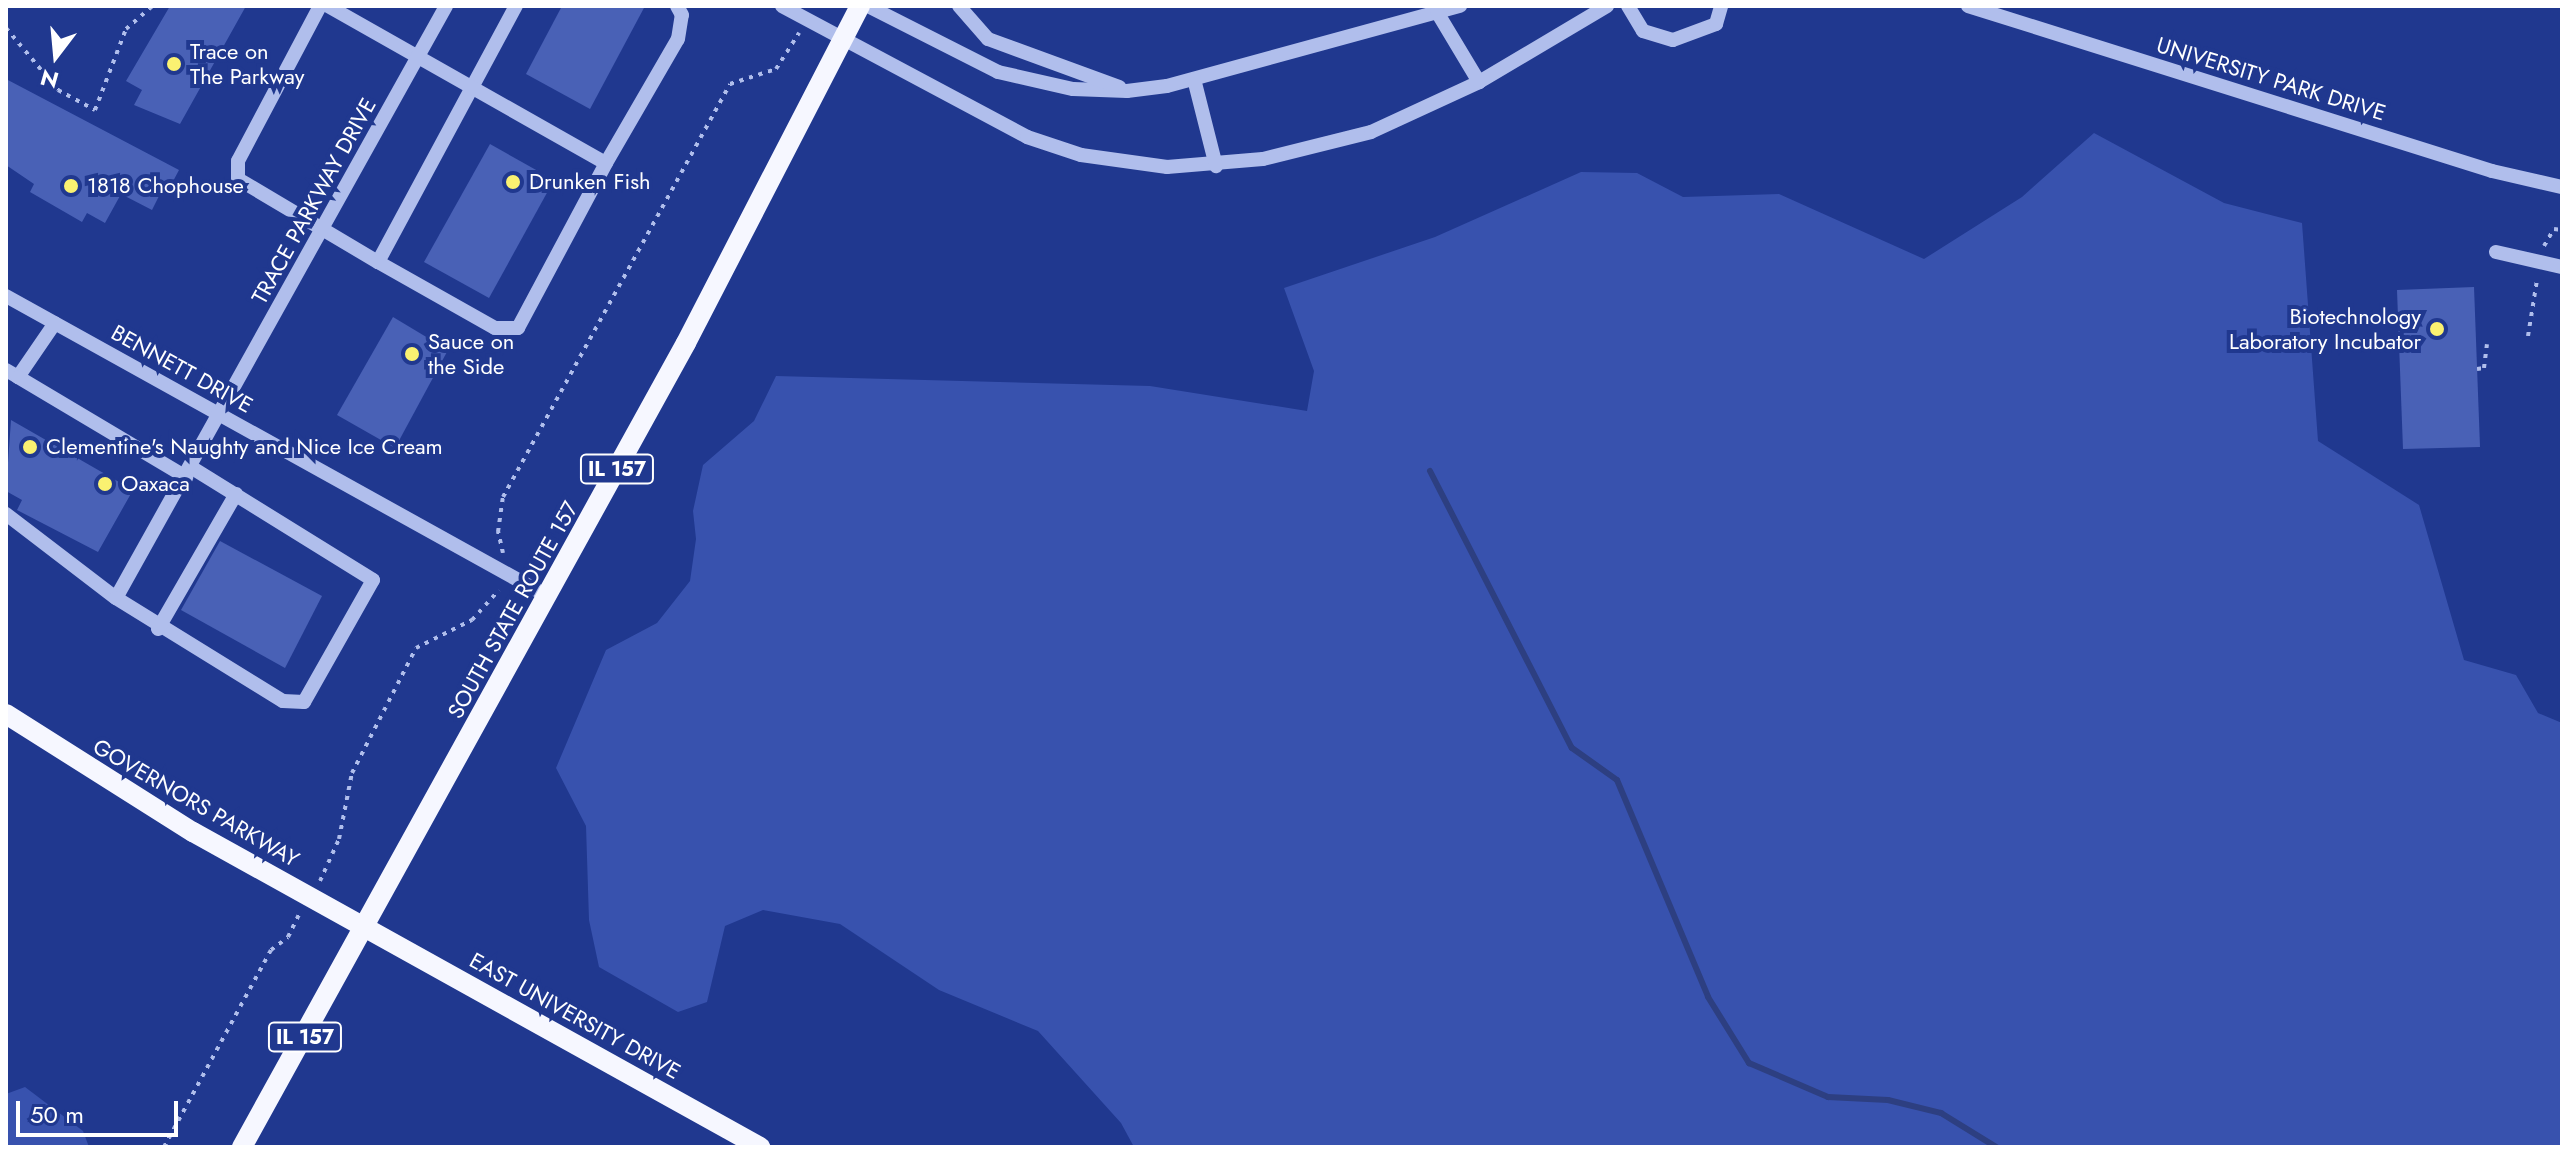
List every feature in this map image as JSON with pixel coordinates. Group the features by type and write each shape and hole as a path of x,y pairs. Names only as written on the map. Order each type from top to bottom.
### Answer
{"main road":[{"name":"SOUTH STATE ROUTE 157","path":"242,1147 547,596 860,6"},
{"name":"GOVERNORS PARKWAY","path":"6,714 193,832 366,927"},
{"name":"EAST UNIVERSITY DRIVE","path":"366,927 760,1147"}],"street":[{"path":"320,6 238,161 238,179 495,328 518,328 606,163 678,39 682,15 677,6"},
{"path":"328,6 606,163"},
{"name":"TRACE PARKWAY DRIVE","path":"116,598 446,6"},
{"path":"378,262 516,6"},
{"path":"782,6 842,41 1027,137 1128,164 1216,166 1371,132 1479,82 1607,6"},
{"path":"868,6 998,72 1073,89 1127,91 1194,79 1460,6"},
{"path":"959,6 988,39 1127,91"},
{"path":"1628,6 1643,31 1673,40 1716,24 1721,6"},
{"name":"UNIVERSITY PARK DRIVE","path":"1968,6 2492,171 2562,187"},
{"path":"1437,12 1479,82"},
{"path":"1194,79 1216,166"},
{"path":"2496,252 2562,267"},
{"name":"BENNETT DRIVE","path":"6,296 547,596"},
{"path":"6,514 158,629 283,701 304,702 373,580 236,494 188,472 12,373 55,323"},
{"path":"158,629 236,494"}],"path":[{"path":"6,28 58,90 95,110 126,29 152,6"},
{"path":"2542,252 2554,229 2562,230"},
{"path":"2528,336 2537,280"},
{"path":"2477,369 2484,368 2487,344"}],"shaded area":[{"path":"2094,133 2224,203 2302,223 2318,441 2419,505 2464,660 2516,675 2538,713 2562,723 2562,1147 1134,1147 1121,1123 1038,1031 939,990 840,924 763,910 725,926 707,1002 678,1012 599,967 589,920 586,826 556,768 606,650 657,623 690,581 696,539 693,511 703,465 754,421 776,376 1150,386 1307,411 1314,371 1284,288 1435,237 1581,172 1637,173 1683,197 1779,194 1924,259 2022,197"},
{"path":"25,1087 83,1131 89,1147 6,1147 6,1094"}],"building":[{"name":"Trace on The Parkway","path":"170,6 246,6 180,124 134,105 142,90 126,81"},
{"path":"562,6 645,6 590,109 526,74"},
{"path":"6,79 179,170 170,187 165,184 152,210 121,194 105,223 87,213 82,222 30,192 34,184 6,165"},
{"path":"490,144 554,180 489,298 424,262"},
{"name":"Biotechnology Laboratory Incubator","path":"2474,287 2480,447 2403,449 2397,290"},
{"path":"393,317 448,350 395,448 337,415"},
{"path":"11,420 133,490 98,552 17,510 22,500 6,491"},
{"path":"220,541 322,596 285,668 181,610"}],"waterway":[{"path":"1430,471 1572,748 1617,780 1708,997 1749,1063 1828,1097 1888,1100 1941,1113 1996,1147"}],"place":[{"name":"Trace on The Parkway","path":"174,64"},
{"name":"Drunken Fish","path":"513,182"},
{"name":"1818 Chophouse","path":"71,186"},
{"name":"Biotechnology Laboratory Incubator","path":"2437,329"},
{"name":"Sauce on the Side","path":"412,354"},
{"name":"Clementine's Naughty and Nice Ice Cream","path":"30,447"},
{"name":"Oaxaca","path":"105,484"}]}
